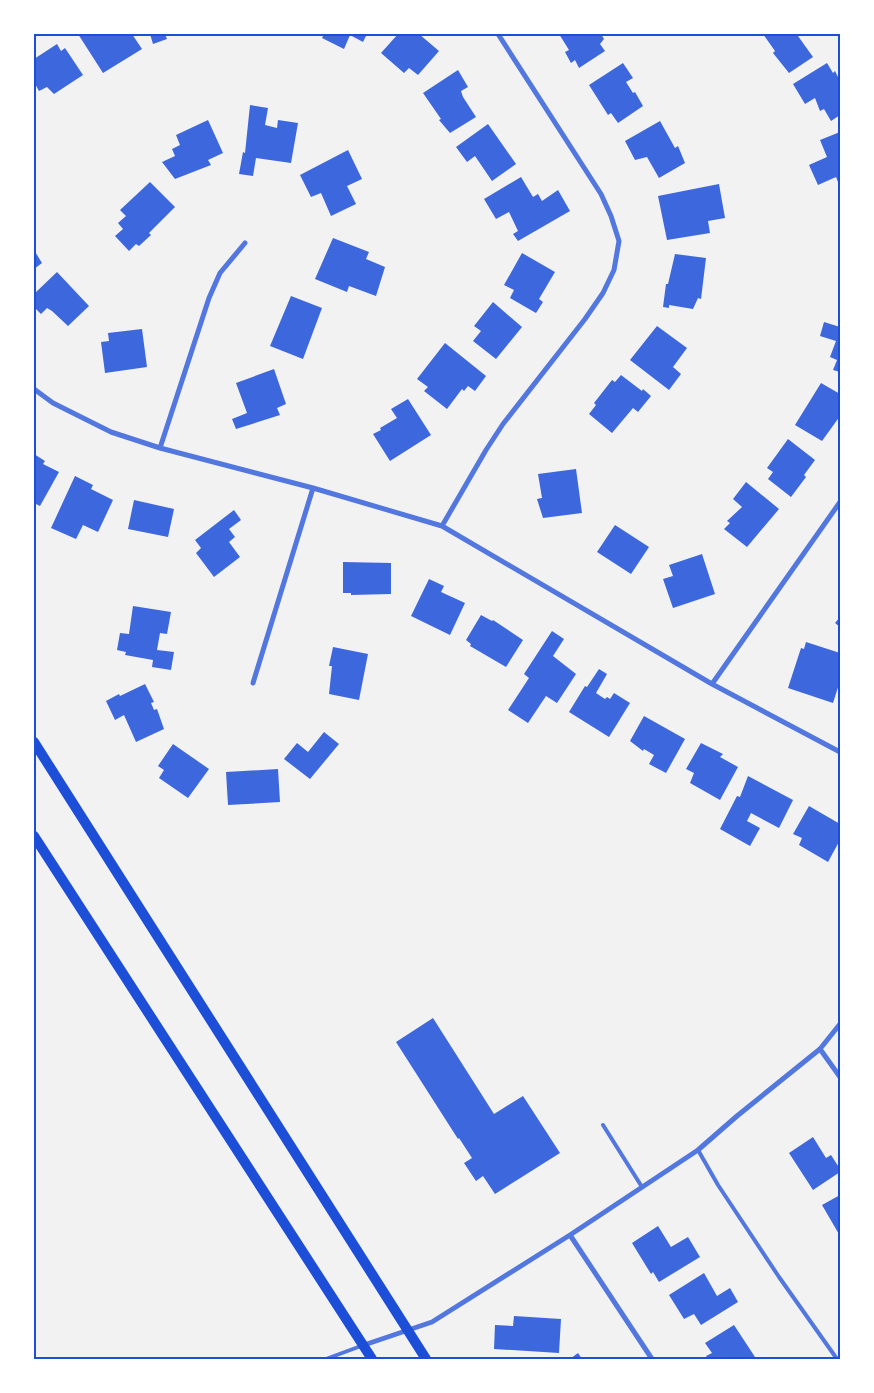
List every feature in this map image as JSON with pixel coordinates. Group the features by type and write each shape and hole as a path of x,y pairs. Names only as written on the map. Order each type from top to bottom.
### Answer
{"main road":[{"path":"34,742 426,1359"},
{"path":"34,836 372,1359"}],"street":[{"path":"442,526 503,424 603,294 614,270 619,242 611,216 601,194 498,34"},
{"path":"160,448 209,298 220,273 245,242"},
{"path":"34,389 53,403 111,432 160,448 313,488 442,526 712,684 840,752"},
{"path":"253,683 313,488"},
{"path":"712,684 840,502"},
{"path":"362,1346 432,1322 570,1235 698,1150 820,1049 840,1024"},
{"path":"820,1049 840,1077"},
{"path":"570,1235 652,1359"}],"lane":[{"path":"603,1125 642,1187"},
{"path":"698,1150 718,1185 779,1277 837,1359"},
{"path":"326,1359 362,1346"}],"building":[{"path":"78,34 132,34 142,49 103,73"},
{"path":"150,34 165,34 167,39 153,44"},
{"path":"324,34 367,34 363,42 350,35 344,49 322,38"},
{"path":"398,34 419,34 439,51 418,75 409,68 404,73 381,53"},
{"path":"559,34 601,34 604,39 600,44 605,51 579,68 575,60 571,63 565,52 569,50"},
{"path":"763,34 804,34 798,36 813,57 789,73 773,53 775,51"},
{"path":"57,44 61,51 65,48 83,75 54,94 47,87 39,91 34,82 34,59"},
{"path":"623,63 633,78 626,82 633,93 635,92 643,106 618,123 611,113 608,115 589,85"},
{"path":"827,63 833,73 835,71 840,81 840,115 831,121 824,109 820,111 815,98 805,104 793,84"},
{"path":"458,70 468,87 461,91 463,97 476,117 450,133 439,120 441,119 423,93"},
{"path":"250,105 268,108 265,125 277,128 278,120 298,123 291,163 256,158 253,176 239,174 243,152 245,153"},
{"path":"208,120 223,153 208,160 211,165 175,179 162,162 175,156 172,149 180,145 176,135"},
{"path":"660,121 675,148 678,146 685,163 659,178 647,157 635,160 625,141"},
{"path":"488,124 516,164 492,181 475,156 467,162 456,147"},
{"path":"840,132 840,187 836,177 818,185 809,165 827,157 820,140"},
{"path":"348,150 362,179 347,186 356,204 331,216 321,193 311,197 300,175"},
{"path":"521,177 533,197 538,194 542,201 558,190 570,211 518,241 513,234 518,231 509,212 496,219 484,199"},
{"path":"150,182 175,207 149,233 151,235 139,246 136,244 129,251 115,236 123,229 118,223 126,216 120,210"},
{"path":"719,184 725,218 708,221 710,233 667,240 658,196"},
{"path":"333,238 369,252 366,259 385,267 376,296 349,286 347,292 315,279"},
{"path":"34,250 42,263 34,269"},
{"path":"522,253 555,272 539,299 543,302 536,313 510,298 514,290 504,285"},
{"path":"675,254 706,258 701,299 698,298 693,309 669,305 669,308 663,307 666,284 668,284"},
{"path":"57,272 89,306 68,326 47,308 41,314 34,307 34,294"},
{"path":"291,296 322,308 303,359 270,346"},
{"path":"493,302 522,327 496,359 473,341 481,331 474,326"},
{"path":"824,322 840,327 840,372 833,370 837,360 830,357 836,341 820,336"},
{"path":"657,326 687,348 673,367 681,374 669,390 630,360"},
{"path":"142,329 147,367 105,373 101,342 109,341 108,333"},
{"path":"445,343 486,376 475,391 468,386 464,391 462,389 447,409 424,391 428,387 417,379"},
{"path":"274,369 286,404 277,408 280,415 236,429 232,419 247,413 236,383"},
{"path":"621,375 651,396 638,412 633,408 612,433 589,414 596,405 594,403 612,380 615,382"},
{"path":"821,383 840,394 840,416 822,441 795,425"},
{"path":"408,399 431,435 390,461 373,434 397,418 391,409"},
{"path":"788,439 815,460 804,475 806,477 791,497 768,479 773,472 767,468"},
{"path":"34,454 45,461 43,464 59,472 40,506 34,503"},
{"path":"576,469 582,513 543,518 537,499 542,498 538,474"},
{"path":"75,476 93,485 91,489 113,500 98,532 83,525 76,539 51,528"},
{"path":"746,482 779,509 747,547 724,529 730,523 727,521 742,507 733,499"},
{"path":"134,500 174,509 168,537 128,529"},
{"path":"234,510 241,520 229,529 235,537 229,542 240,557 214,577 196,553 201,548 195,540"},
{"path":"615,525 649,547 631,574 597,552"},
{"path":"702,554 715,594 673,608 663,579 673,576 669,565"},
{"path":"343,562 391,563 391,594 351,595 351,593 343,593"},
{"path":"429,579 444,586 441,592 465,603 450,635 411,616"},
{"path":"133,606 171,612 167,634 160,633 157,650 174,652 171,670 152,667 153,660 125,655 126,652 117,650 120,633 129,634"},
{"path":"481,615 493,620 523,640 506,667 470,646 471,644 466,640"},
{"path":"840,617 840,627 835,623"},
{"path":"552,631 564,639 553,656 576,674 557,703 546,696 528,723 508,710 529,678 524,674"},
{"path":"806,642 840,653 840,681 833,703 788,688 801,648 804,649"},
{"path":"333,647 368,654 359,700 329,694 332,666 329,666"},
{"path":"599,669 607,674 596,693 605,699 607,697 610,699 614,693 630,703 609,737 569,712 585,686 587,687"},
{"path":"145,684 154,702 151,703 154,710 157,709 164,729 136,742 124,715 115,720 106,701"},
{"path":"644,716 685,739 666,773 649,764 654,755 644,749 643,751 630,741"},
{"path":"324,732 339,744 310,779 284,759 297,743 308,752"},
{"path":"701,743 723,754 720,757 738,767 720,800 690,783 694,773 686,769"},
{"path":"173,744 209,769 188,798 159,778 164,770 158,766"},
{"path":"278,769 280,802 228,805 226,772"},
{"path":"748,776 793,800 779,828 751,813 747,821 760,828 750,846 720,829 737,796 740,797"},
{"path":"809,806 840,824 840,840 828,862 799,845 802,838 793,834"},
{"path":"433,1018 494,1114 523,1096 560,1153 495,1194 483,1176 476,1181 464,1163 472,1158 396,1042"},
{"path":"813,1137 826,1158 831,1155 840,1172 813,1190 789,1153"},
{"path":"840,1195 840,1236 822,1205"},
{"path":"658,1226 671,1247 688,1237 700,1257 659,1282 653,1272 651,1274 632,1243"},
{"path":"704,1273 717,1296 730,1288 738,1302 701,1325 694,1314 684,1319 669,1295"},
{"path":"514,1316 561,1319 559,1353 494,1349 495,1325 513,1326"},
{"path":"734,1325 755,1357 751,1359 708,1359 706,1356 712,1353 705,1343"},
{"path":"578,1353 582,1359 570,1359"}]}
